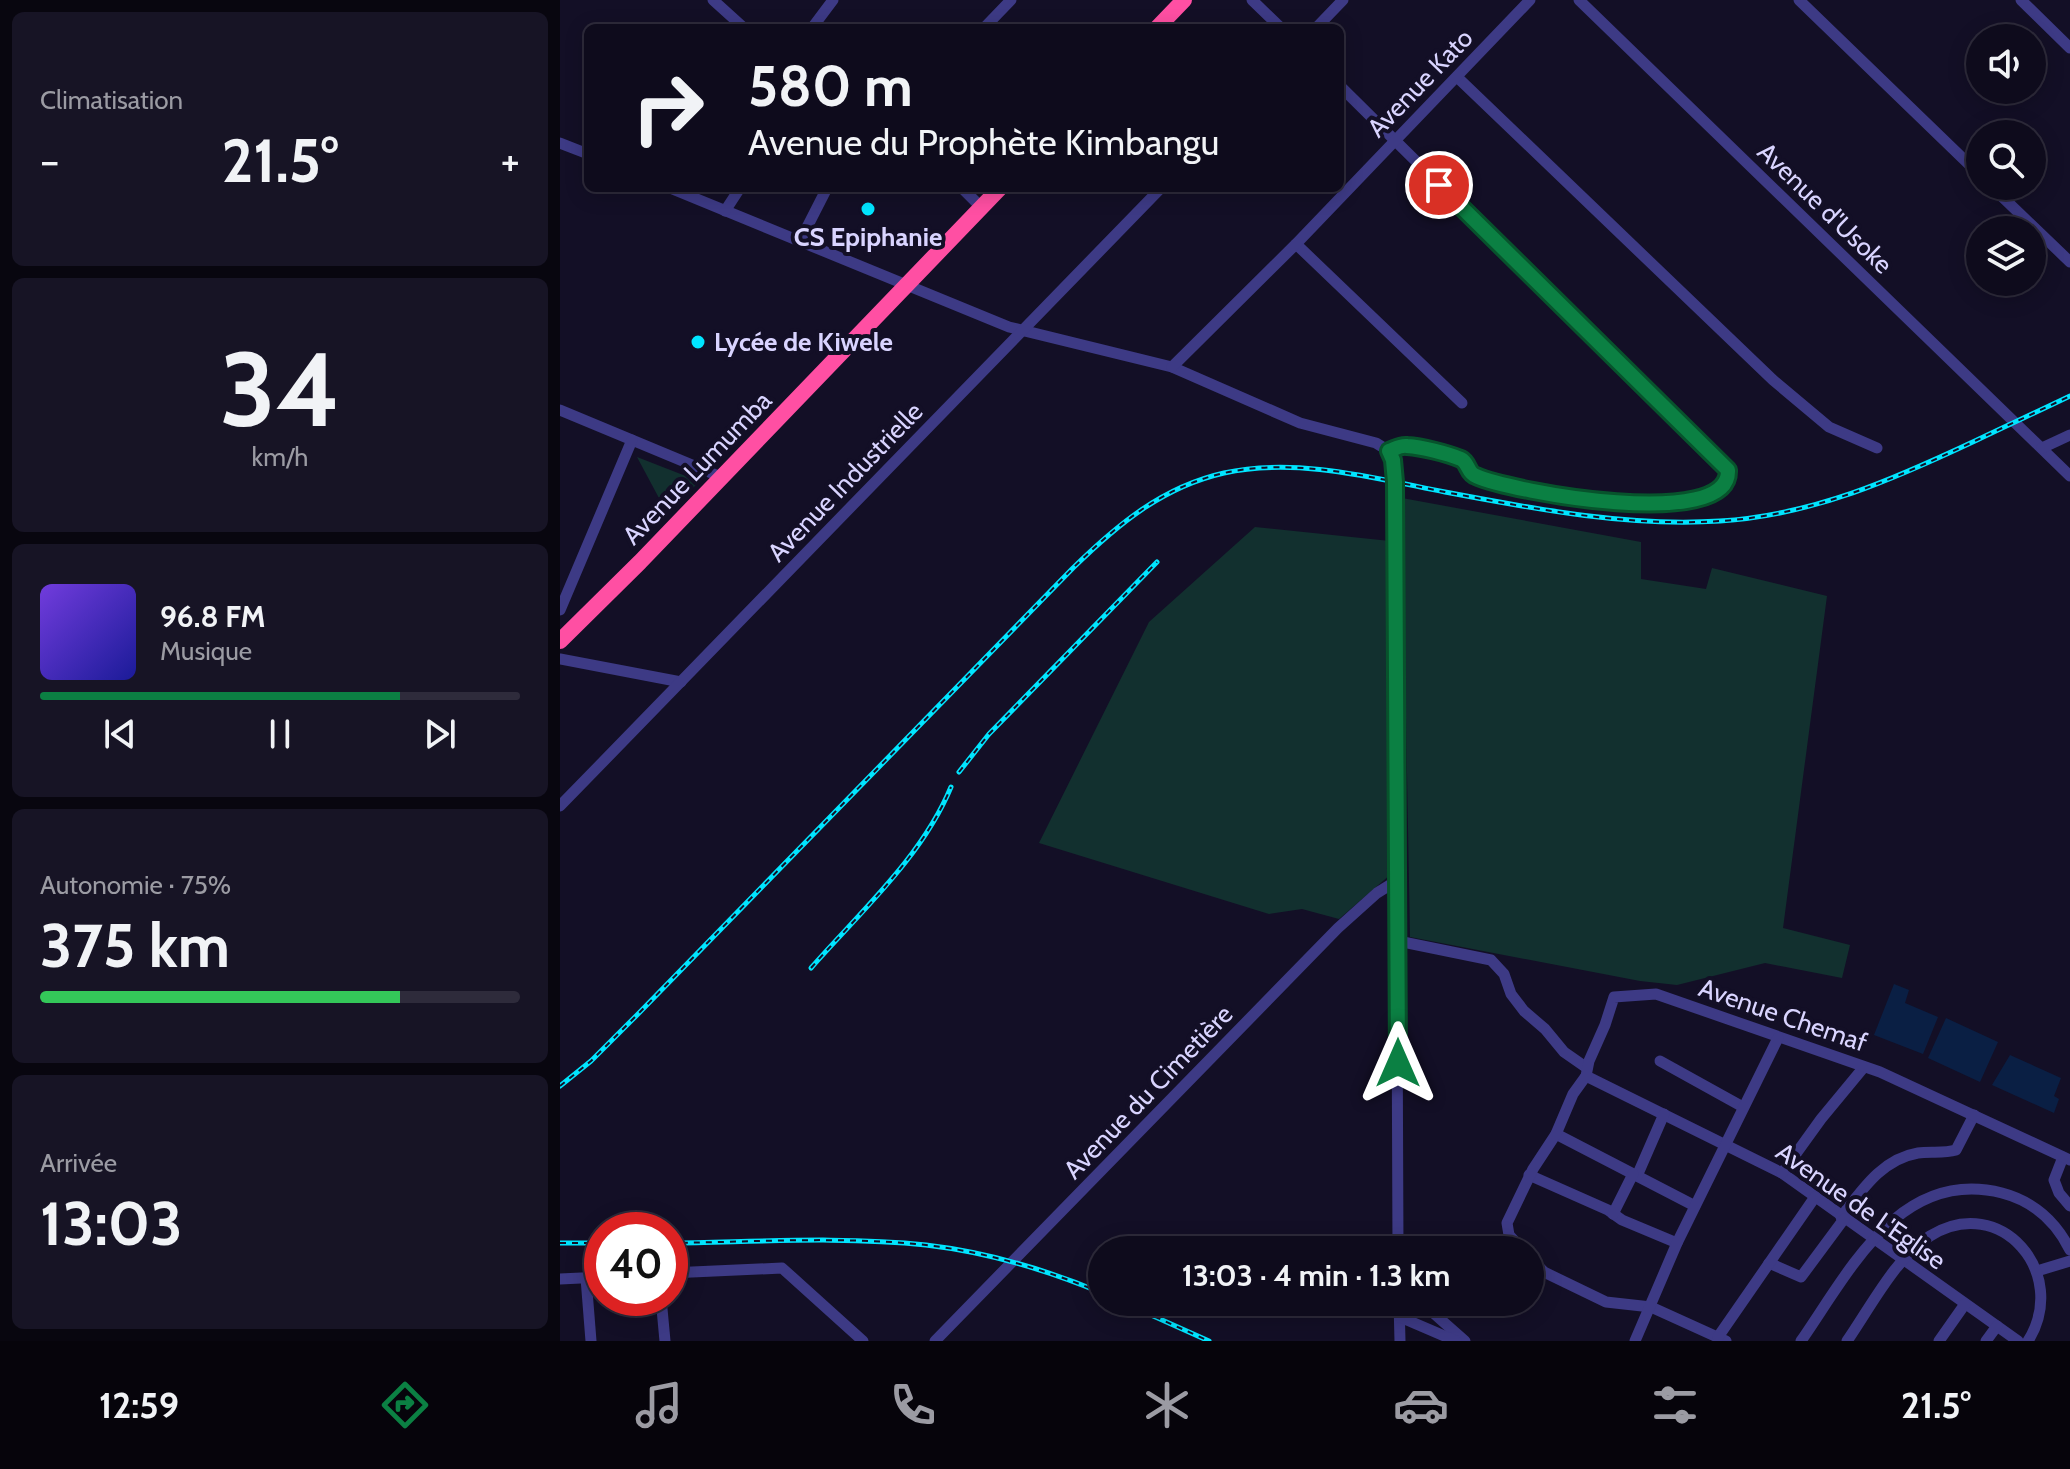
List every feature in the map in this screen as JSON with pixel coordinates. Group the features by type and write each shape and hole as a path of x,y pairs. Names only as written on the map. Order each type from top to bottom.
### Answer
{"highway":[{"path":"1161,24 1184,0"},
{"name":"Avenue Lumumba","path":"560,641 996,192"}],"street":[{"path":"713,0 740,24"},
{"path":"988,24 1011,0"},
{"path":"1252,0 1277,24"},
{"path":"1320,24 1343,0"},
{"name":"Avenue Kato","path":"1172,367 1296,244 1530,0"},
{"name":"Avenue d'Usoke","path":"1579,0 2070,476"},
{"path":"1799,0 1966,161"},
{"path":"2021,0 2070,48"},
{"path":"814,24 825,3"},
{"path":"1457,77 1792,397 1829,427 1877,448"},
{"path":"1344,90 1728,470 1728,479 1718,492 1679,503 1645,504 1552,494 1476,476 1462,459 1407,446 1389,451"},
{"path":"560,143 584,152"},
{"path":"680,192 1022,332 1172,367 1300,423 1376,443 1389,451 1395,482 1398,1236"},
{"path":"725,211 737,192"},
{"path":"800,241 825,192"},
{"path":"966,192 981,207"},
{"name":"Avenue Industrielle","path":"560,806 1157,192"},
{"path":"2006,200 2070,262"},
{"path":"1296,244 1462,403"},
{"path":"560,410 721,477"},
{"path":"2042,448 2070,435"},
{"path":"560,610 632,440"},
{"path":"560,659 681,682"},
{"name":"Avenue du Cimetière","path":"935,1341 1338,928 1377,893 1398,880"},
{"name":"Avenue de L'Eglise","path":"1398,941 1491,960 1504,974 1511,994 1524,1011 1586,1072 1782,1173 2018,1341"},
{"name":"Avenue Chemaf","path":"1510,1236 1507,1223 1529,1175 1556,1134 1586,1072 1614,997 1656,994 1864,1067 2066,1158"},
{"path":"1635,1341 1677,1243 1778,1038"},
{"path":"1660,1061 1743,1107"},
{"path":"1782,1173 1864,1067"},
{"path":"1613,1214 1664,1114"},
{"path":"1769,1263 1801,1277 1877,1173 1896,1160 1918,1153 1956,1150 1974,1115"},
{"path":"1556,1134 1695,1206"},
{"path":"2066,1158 2054,1180 2061,1196 2070,1206"},
{"path":"1529,1175 1677,1243"},
{"path":"1801,1341 1872,1239 1897,1216 1926,1198 1980,1190 2007,1194 2038,1209 2054,1225 2070,1250"},
{"path":"1544,1272 1606,1302 1651,1307 1722,1339 1815,1197"},
{"path":"1847,1341 1902,1260 1918,1245 1938,1231 1980,1225 1993,1227 2012,1237 2029,1256 2037,1271 2041,1306 2038,1322 2028,1341"},
{"path":"2037,1271 2070,1261"},
{"path":"688,1272 782,1268 863,1341"},
{"path":"560,1279 584,1278"},
{"path":"1939,1341 1965,1304"},
{"path":"589,1316 591,1341"},
{"path":"663,1316 665,1341"},
{"path":"1437,1316 1465,1341"},
{"path":"1400,1341 1400,1317 1456,1341"},
{"path":"1986,1341 1997,1326"}],"green space":[{"path":"637,457 696,480 696,485 667,513"},
{"path":"1402,498 1641,542 1641,579 1706,589 1712,568 1827,596 1783,928 1850,945 1842,978 1765,963 1677,985 1640,981 1410,937"},
{"path":"1255,527 1390,541 1391,874 1339,919 1302,909 1269,914 1039,843 1149,622"}],"water":[{"path":"1894,984 1909,990 1905,1003 1938,1017 1923,1054 1874,1035"},
{"path":"1946,1018 1998,1042 1980,1082 1928,1058"},
{"path":"2010,1055 2061,1078 2054,1096 2059,1099 2054,1113 1992,1085"}],"railway":[{"path":"560,1086 591,1061 638,1014 1073,568 1124,523 1180,488 1224,473 1279,467 1307,468 1581,515 1650,521 1720,521 1788,511 1853,493 1915,468 2070,396"},
{"path":"959,772 989,734 1157,562"},
{"path":"811,968 907,860 939,813 951,787"},
{"path":"688,1243 831,1240 926,1245 1016,1263 1088,1288"},
{"path":"560,1243 584,1243"},
{"path":"1153,1316 1209,1341"}],"place":[{"name":"CS Epiphanie","path":"868,209"},
{"name":"Lycée de Kiwele","path":"698,342"}],"route":[{"path":"1398,1063 1395,482 1389,451 1407,446 1462,459 1471,474 1476,476 1552,494 1645,504 1679,503 1709,496 1723,488 1728,479 1728,470 1439,185"}]}
